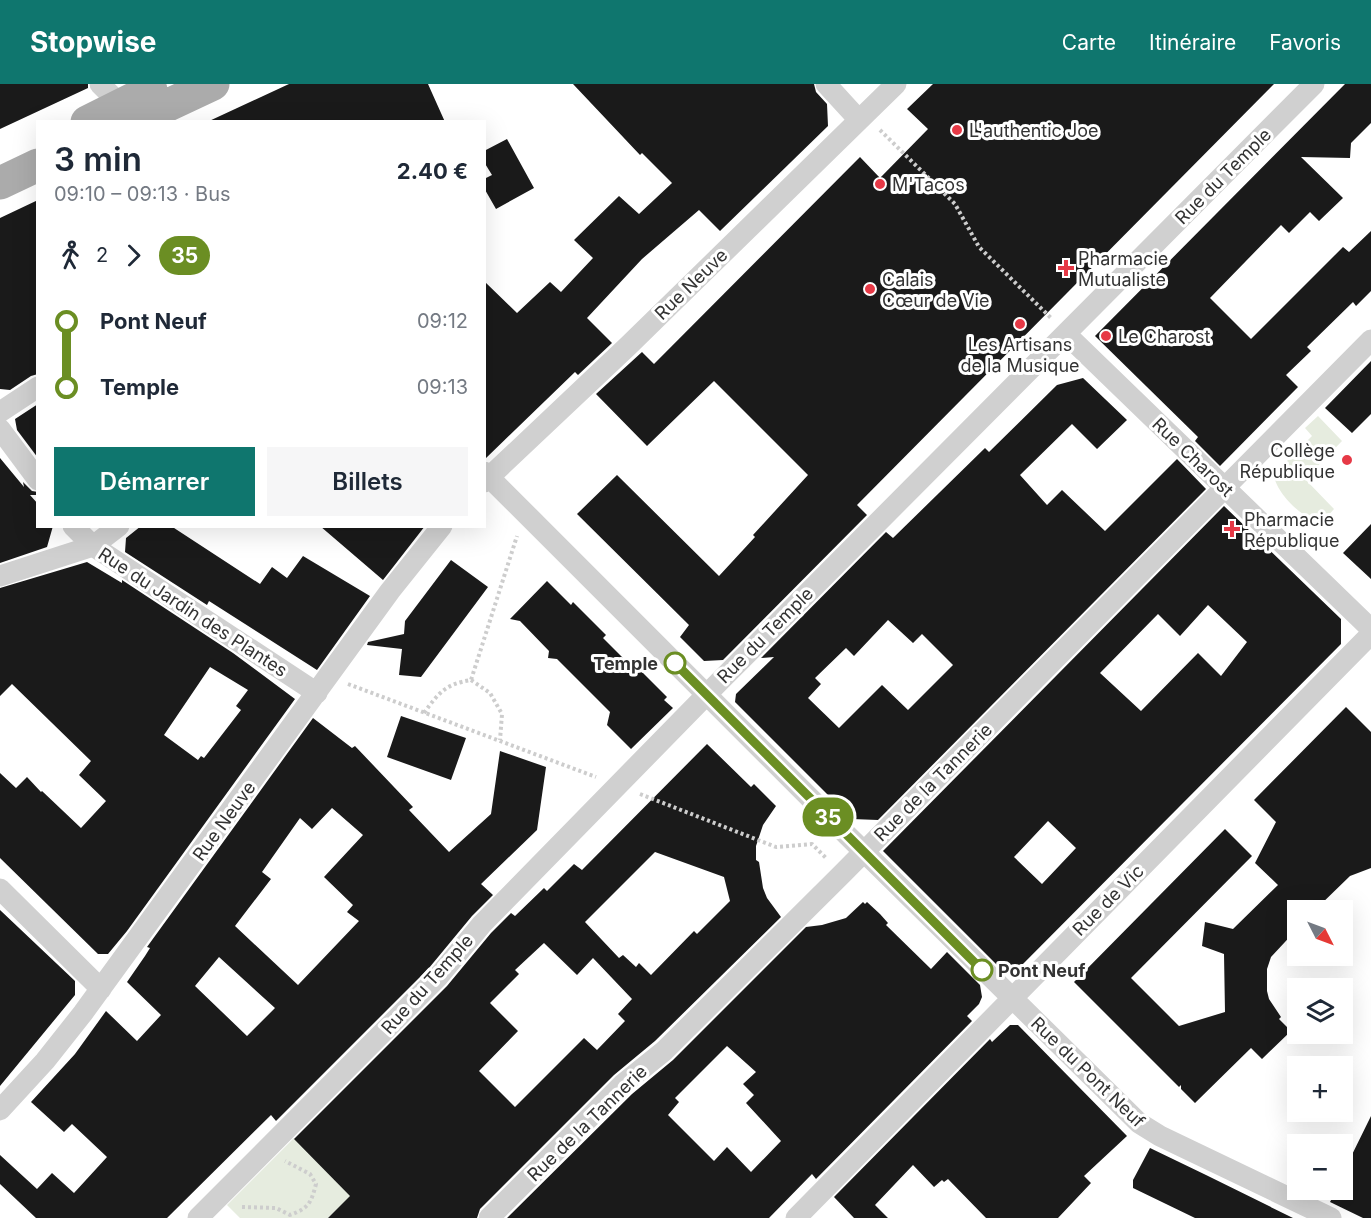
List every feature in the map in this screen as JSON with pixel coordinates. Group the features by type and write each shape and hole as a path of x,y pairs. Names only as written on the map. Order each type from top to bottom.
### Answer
{"main road":[{"path":"125,110 163,84"},
{"path":"93,120 213,84"},
{"path":"0,162 36,145"},
{"path":"0,183 36,166"}],"street":[{"path":"826,84 861,117"},
{"name":"Rue Neuve","path":"486,477 628,346 896,84"},
{"name":"Rue du Temple","path":"198,1218 438,977 482,924 706,695 1314,84"},
{"name":"Rue Charost","path":"1066,334 1371,629"},
{"name":"Rue de la Tannerie","path":"489,1218 623,1084 664,1051 842,874 1371,340"},
{"path":"0,412 36,388"},
{"path":"0,429 36,477"},
{"name":"Rue du Pont Neuf","path":"486,477 524,512 1139,1124 1298,1211 1331,1218"},
{"name":"Rue du Jardin des Plantes","path":"75,528 93,546 323,685"},
{"path":"0,576 93,546 116,528"},
{"name":"Rue Neuve","path":"0,1110 52,1053 101,989 390,591 440,528"},
{"name":"Rue de Vic","path":"796,1218 1371,634"},
{"path":"0,889 101,989"}],"path":[{"path":"861,117 955,204 979,247 1066,334"},
{"path":"471,680 524,512"},
{"path":"424,712 438,693 454,682 471,680 490,693 502,714 500,741"},
{"path":"323,685 424,712 776,847 812,844 842,874"},
{"path":"224,1193 237,1207 276,1208 290,1215 304,1210 311,1200 315,1184 310,1174 284,1161 271,1145"}],"shaded area":[{"path":"1318,416 1342,441 1305,479 1334,509 1327,517 1318,521 1304,515 1283,495 1278,488 1274,474 1312,436 1305,428"},
{"path":"294,1138 351,1196 328,1218 240,1218 227,1205"}],"building":[{"path":"0,84 88,84 88,88 0,129"},
{"path":"289,84 428,84 444,120 211,120"},
{"path":"573,84 814,84 816,92 827,104 828,126 720,231 699,210 642,259 587,318 612,343 578,375 575,372 486,458 486,283 517,313 550,282 561,292 593,258 574,240 619,196 639,214 672,183 642,153 640,155"},
{"name":"Calais Cœur de Vie","path":"933,84 1274,84 857,505 867,515 723,660 704,661 680,637 689,625 577,514 617,475 719,576 808,475 714,381 647,446 596,394 642,352 654,364 860,157 880,178 928,129 907,109"},
{"path":"1345,84 1371,84 1371,123 1351,143 1350,158 1301,157 1343,198 1319,221 1310,212 1289,233 1281,225 1210,298 1251,339 1343,247 1349,252 1371,231 1371,291 1356,306 1353,302 1307,347 1311,351 1286,375 1298,387 1220,466 1195,441 1198,437 1095,336"},
{"path":"507,139 534,188 496,209 486,192 486,178 492,175 486,165 486,150"},
{"path":"36,201 36,375 10,390 0,389 0,218"},
{"path":"1371,361 1371,414 1352,433 1325,408"},
{"path":"1083,378 1127,420 1097,449 1072,424 1020,475 1047,505 1062,490 1105,531 1177,459 1206,489 878,820 852,819 735,702 736,694 774,657 761,658 886,532 893,538 985,448 989,452 1057,385","holes":["888,620 913,643 922,634 953,665 908,710 882,685 839,728 808,698 821,684 815,678 846,648 854,656"]},
{"path":"36,405 36,455 17,430 15,419"},
{"path":"0,458 24,487 23,482 32,491 36,492 36,495 30,495 36,502 36,528 52,528 47,547 0,563"},
{"path":"1224,506 1341,619 1341,644 1015,972 1003,971 883,851","holes":["1208,605 1247,642 1221,676 1198,653 1141,711 1100,673 1158,614 1180,636","1048,821 1076,848 1042,884 1014,857"]},
{"path":"1371,524 1371,579 1343,553"},
{"path":"138,528 174,528 260,584 272,567 287,578 303,556 370,596 317,670 209,601 207,605 125,552 126,538"},
{"path":"322,528 423,528 383,580"},
{"path":"451,560 488,587 421,677 399,675 402,649 367,645 368,642 404,634 405,621"},
{"path":"87,562 122,583 122,580 233,653 295,699 108,954 98,954 0,858 0,773 16,788 27,777 81,828 106,801 79,775 91,761 12,684 0,696 0,588","holes":["210,667 248,690 236,706 241,710 204,758 201,756 198,760 164,735"]},
{"path":"547,581 571,605 573,602 606,635 603,638 633,668 635,665 667,697 664,700 673,708 631,749 607,725 610,712 557,659 548,658 549,651 520,621 510,619"},
{"path":"1346,707 1371,732 1371,868 1350,876 1325,900 1287,900 1287,940 1271,957 1267,969 1267,991 1269,999 1281,1017 1279,1019 1287,1027 1287,1035 1262,1059 1251,1048 1195,1103 1181,1089 1181,1085 1179,1087 1074,982 1225,829 1252,856 1131,978 1179,1026 1225,1012 1224,954 1202,946 1205,922 1233,929 1278,885 1255,863 1276,822 1254,800"},
{"path":"401,716 466,738 451,780 387,757"},
{"path":"313,718 352,748 355,746 413,807 409,810 449,852 491,814 500,751 546,767 537,830 481,884 493,895 472,916 429,968 276,1121 271,1115 167,1218 36,1218 0,1184 0,1155 37,1189 52,1173 74,1193 107,1157 72,1124 64,1132 31,1102 75,1054 106,1011 137,1041 161,1015 127,982 150,948 147,947","holes":["332,808 363,835 324,877 353,905 347,912 359,921 298,985 235,926 271,879 262,872 300,818 312,829","219,957 275,1008 247,1036 195,986"]},
{"path":"707,744 751,787 754,784 776,806 763,825 756,846 756,860 759,862 767,898 781,917 655,1041 614,1075 480,1209 477,1218 328,1218 350,1196 294,1139 447,986 491,933 511,913 515,916 544,888 547,891 574,864 582,870","holes":["655,852 724,877 730,901 697,934 694,931 651,975 639,963 636,967 623,955 619,958 585,922","544,943 577,975 593,958 632,999 618,1014 625,1021 597,1050 584,1038 515,1107 479,1071 518,1031 490,1003 519,974 515,970"]},
{"path":"863,902 865,904 867,902 888,923 886,925 931,969 947,952 980,985 982,997 979,1004 967,1016 972,1021 816,1179 812,1174 769,1218 507,1218 632,1094 673,1060 806,927 846,918","holes":["727,1046 756,1072 743,1084 754,1095 746,1103 781,1141 751,1172 727,1147 714,1161 668,1115 679,1102 675,1098"]},
{"path":"0,910 75,981 75,995 0,1086"},
{"path":"1010,1025 1018,1025 1127,1136 1084,1176 1091,1183 1058,1218 986,1218 948,1179 944,1182 942,1180 934,1187 913,1165 875,1205 888,1218 854,1218 834,1197 990,1039 992,1042"},
{"path":"1371,1116 1371,1218 1363,1218 1330,1202 1331,1200 1353,1200 1353,1153"},
{"path":"1150,1148 1293,1218 1195,1218 1133,1188 1133,1180"}],"bus line":[{"name":"35","path":"675,663 982,970"}],"place":[{"name":"L'authentic Joe","path":"957,130"},
{"name":"M'Tacos","path":"880,184"},
{"name":"Pharmacie Mutualiste","path":"1066,268"},
{"name":"Calais Cœur de Vie","path":"870,289"},
{"name":"Les Artisans de la Musique","path":"1020,324"},
{"name":"Le Charost","path":"1106,336"},
{"name":"Collège République","path":"1347,460"},
{"name":"Pharmacie République","path":"1232,529"},
{"name":"Temple","path":"675,663"},
{"name":"Pont Neuf","path":"982,970"}]}
